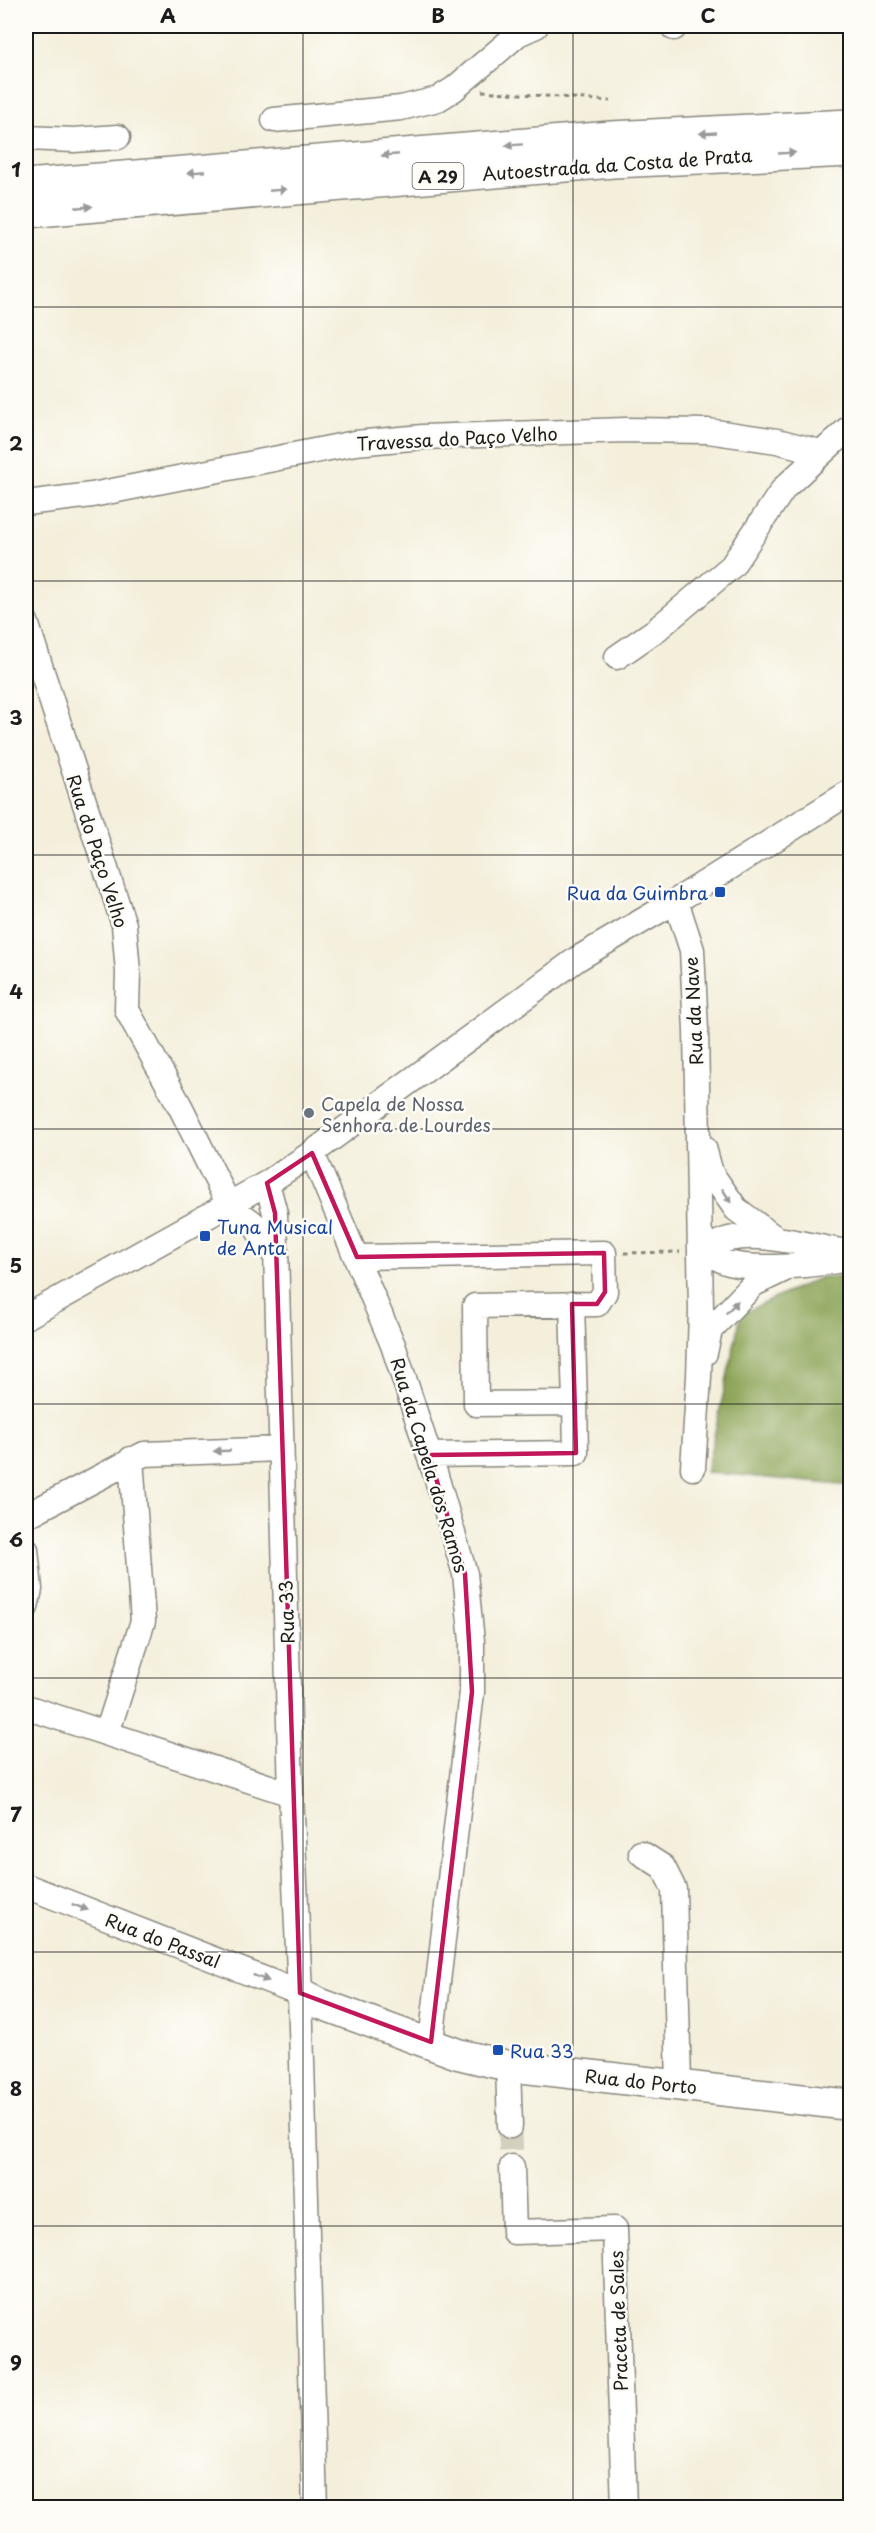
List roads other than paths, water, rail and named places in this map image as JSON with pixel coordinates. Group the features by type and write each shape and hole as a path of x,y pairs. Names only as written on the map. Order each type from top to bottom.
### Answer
{"highway":[{"name":"Autoestrada da Costa de Prata","path":"26,186 611,138 850,126"},
{"name":"Autoestrada da Costa de Prata","path":"26,211 613,161 850,150"}],"main road":[{"name":"Rua do Porto","path":"300,1994 321,2004 431,2042 458,2054 508,2066 850,2104"}],"street":[{"path":"274,120 401,108 438,99 454,89 518,34 536,26"},
{"path":"26,138 74,140 118,137"},
{"path":"617,657 656,630 732,566 784,488 820,452 850,428"},
{"name":"Travessa do Paço Velho","path":"26,504 92,495 355,443 423,437 626,430 708,431 777,441 820,452"},
{"name":"Rua do Paço Velho","path":"26,622 124,925 128,972 127,1010 181,1108 229,1205"},
{"path":"26,1317 267,1184 577,959 676,901 850,792"},
{"name":"Rua da Nave","path":"676,901 692,950 701,1250 699,1377 693,1468"},
{"name":"Rua da Nave","path":"697,1123 711,1173 736,1209 775,1238"},
{"name":"Rua da Capela dos Ramos","path":"312,1153 393,1345 465,1574 472,1641 472,1692 431,2042"},
{"name":"Rua 33","path":"267,1184 275,1213 291,1794 300,1994 315,2508"},
{"path":"229,1205 253,1223 276,1257"},
{"name":"Rua da Nave","path":"701,1250 733,1238 775,1238 813,1247 850,1252"},
{"name":"Rua da Nave","path":"701,1250 725,1262 747,1265 805,1264 850,1258"},
{"path":"357,1257 604,1253 605,1292 597,1304 475,1306 476,1404 575,1403"},
{"name":"Rua da Nave","path":"699,1377 710,1330 754,1284 782,1270 805,1264"},
{"path":"429,1455 576,1454 572,1304"},
{"path":"26,1516 144,1454 281,1449"},
{"path":"107,1733 143,1621 131,1459"},
{"path":"26,1550 30,1589 26,1607"},
{"path":"26,1707 291,1794"},
{"path":"641,1853 663,1867 674,1889 679,2085"},
{"name":"Rua do Passal","path":"26,1886 300,1994"},
{"path":"508,2066 510,2126"},
{"name":"Praceta de Sales","path":"512,2166 514,2232 615,2229 624,2508"}],"tunnel":[{"path":"510,2126 512,2167"}],"place":[{"name":"Rua da Guimbra","path":"720,892"},
{"name":"Capela de Nossa Senhora de Lourdes","path":"309,1113"},
{"name":"Tuna Musical de Anta","path":"205,1236"},
{"name":"Rua 33","path":"498,2050"}]}
